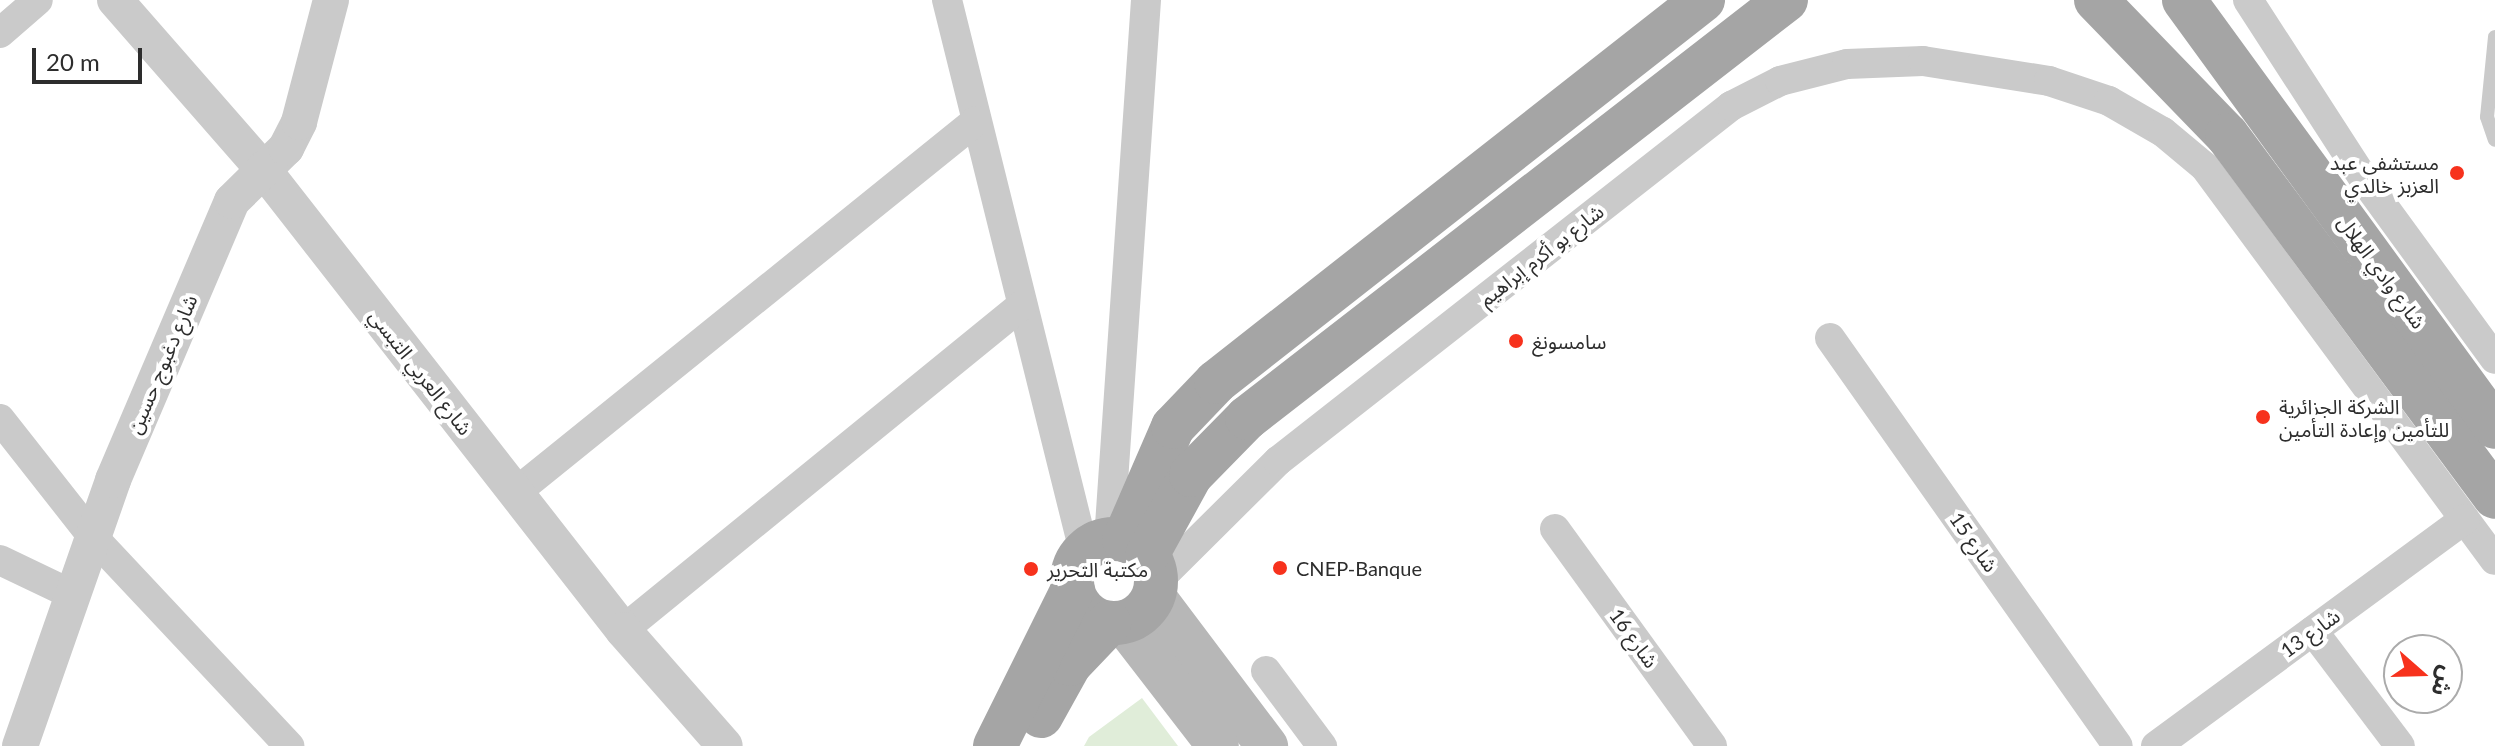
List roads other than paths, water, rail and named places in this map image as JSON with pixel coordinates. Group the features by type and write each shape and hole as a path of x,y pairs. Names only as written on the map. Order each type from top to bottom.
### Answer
{"main road":[{"path":"1024,746 1120,578 1173,427 1216,382 1703,0"},
{"path":"995,746 1120,578 1191,475 1247,418 1786,0"},
{"name":"شارع وادي الهلال","path":"2096,0 2178,79 2279,202 2480,508"},
{"name":"شارع وادي الهلال","path":"2184,0 2495,427"},
{"path":"1120,578 1218,746"},
{"path":"1120,578 1267,746"}],"street":[{"path":"0,33 38,0"},
{"name":"شارع العربي التبسي","path":"115,0 263,169 623,630 725,746"},
{"name":"شارع دغبوج حسين","path":"20,746 93,537 232,201 286,148 299,122 331,0"},
{"path":"947,0 1022,305 1120,578"},
{"path":"1120,578 1146,0"},
{"name":"شارع وادي الهلال","path":"2248,0 2365,181 2495,359"},
{"name":"شارع بو أكرم إبراهيم","path":"1120,578 1278,461 1731,106 1780,81 1847,64 1923,61 1986,68"},
{"name":"شارع وادي الهلال","path":"1986,68 2109,101 2163,132 2205,167 2301,292 2480,508 2495,560"},
{"path":"515,493 976,121"},
{"name":"شارع وادي الهلال","path":"2205,167 2279,202 2301,292"},
{"path":"623,630 1022,305"},
{"name":"شارع 15","path":"1830,338 2118,746"},
{"path":"0,419 93,537 289,746"},
{"name":"شارع 13","path":"2156,746 2480,508"},
{"name":"شارع 16","path":"1555,529 1712,746"},
{"path":"0,560 73,595"},
{"path":"2313,631 2400,746"},
{"path":"1266,671 1322,746"}],"lane":[{"path":"2495,37 2487,117 2495,140"}],"place":[{"name":"مستشفى عبد العزبز خالدي","path":"2457,173"},
{"name":"سامسونغ","path":"1516,341"},
{"name":"الشركة الجزائرية للتأمين وإعادة التأمين","path":"2263,417"},
{"name":"CNEP-Banque","path":"1280,568"},
{"name":"مكتبة التحرير","path":"1031,569"}]}
